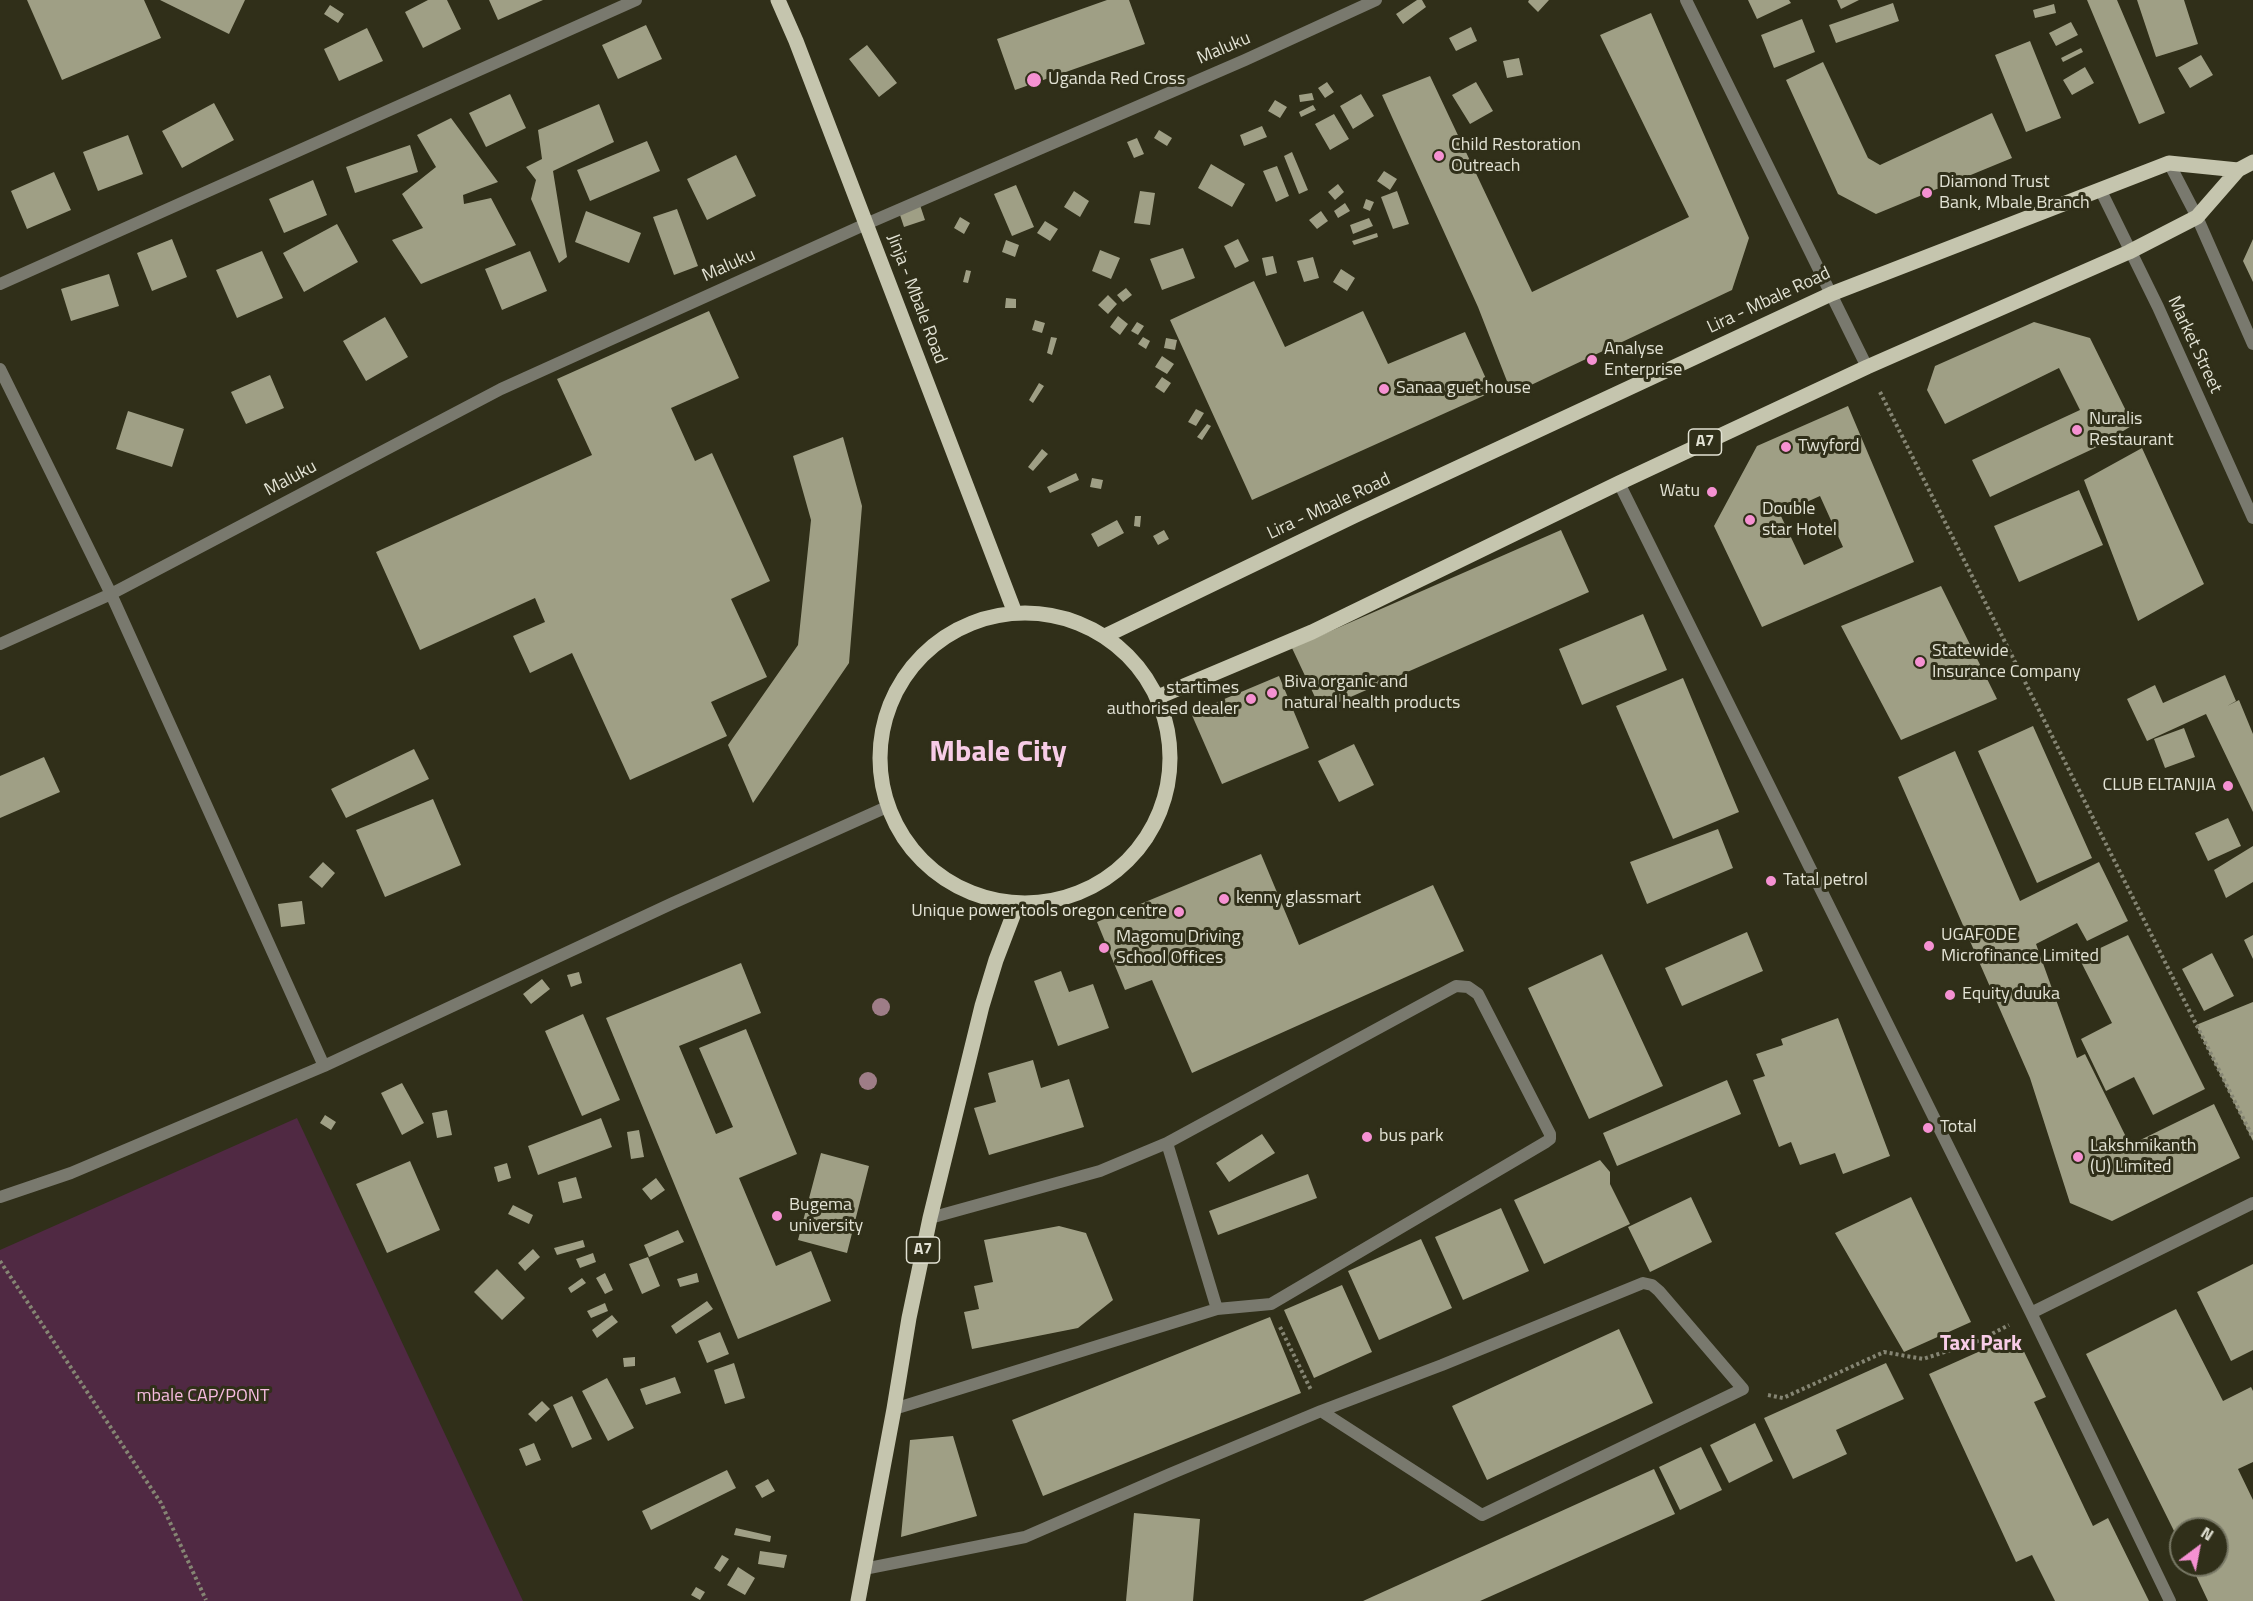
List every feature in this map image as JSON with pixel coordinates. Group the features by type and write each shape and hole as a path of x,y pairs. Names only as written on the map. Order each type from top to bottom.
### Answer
{"main road":[{"name":"Jinja - Mbale Road","path":"778,0 800,51 1015,612"},
{"name":"A7","path":"1158,697 1312,632 1619,483 1867,367 2129,252 2198,217 2238,170 2253,162"},
{"name":"Lira - Mbale Road","path":"1105,636 1356,514 1831,294 2169,163 2238,170"},
{"path":"1015,612 1058,616 1105,636 1152,686 1158,697 1172,770 1159,819 1131,861 1100,885 1052,902 1017,905 1002,902 948,882 910,847 889,806 879,766 882,730 900,682 933,644 966,624 1015,612"},
{"name":"A7","path":"858,1601 909,1318 930,1218 982,1006 996,960 1017,905"}],"street":[{"path":"0,284 636,0"},
{"name":"Maluku","path":"0,644 111,594 501,388 866,224 1264,52 1376,0"},
{"path":"1686,0 1867,367"},
{"path":"2169,163 2198,217 2253,344"},
{"name":"Market Street","path":"2100,189 2158,307 2253,518"},
{"path":"0,369 111,594 324,1066"},
{"path":"1619,483 2031,1313 2170,1601"},
{"path":"0,1197 71,1173 324,1066 673,903 889,806"},
{"path":"894,1409 1217,1309 1271,1304 1550,1139 1550,1134 1478,994 1468,987 1456,986 1167,1143 1100,1171 930,1218"},
{"path":"1167,1143 1217,1309"},
{"path":"2031,1313 2253,1203"},
{"path":"864,1569 1025,1537 1321,1411 1644,1283 1652,1285 1659,1291 1743,1389 1482,1515 1321,1411"}],"path":[{"path":"1867,367 2253,1137"},
{"path":"0,1262 161,1503 206,1600"},
{"path":"1271,1304 1271,1309 1321,1411"},
{"path":"1743,1389 1783,1398 1884,1352 1923,1359 1976,1342 2031,1313"}],"green space":[{"name":"mbale CAP/PONT","path":"297,1118 523,1601 0,1601 0,1250"}],"building":[{"path":"27,0 144,0 161,38 62,80"},
{"path":"160,0 245,0 229,34"},
{"path":"428,0 447,0 461,29 423,48 405,12"},
{"path":"489,0 543,0 498,20"},
{"path":"1107,0 1129,0 1145,44 1015,90 997,39"},
{"path":"1417,0 1422,0 1426,7 1403,24 1396,14"},
{"path":"1529,0 1549,0 1538,12 1528,2"},
{"path":"1748,0 1789,0 1791,3 1757,19"},
{"path":"1837,0 1859,0 1841,9"},
{"path":"2087,0 2117,0 2165,113 2139,124"},
{"path":"2137,0 2184,0 2198,44 2156,57"},
{"path":"1893,3 1899,21 1836,43 1829,25"},
{"path":"2054,4 2056,13 2035,18 2033,10"},
{"path":"330,5 344,14 338,23 324,14"},
{"name":"Child Restoration Outreach","path":"1651,13 1749,238 1732,290 1512,394 1478,307 1382,95 1430,76 1532,292 1689,217 1600,35"},
{"path":"1802,19 1815,52 1774,68 1761,35"},
{"path":"2071,22 2078,35 2056,46 2049,33"},
{"path":"646,25 662,59 618,79 602,45"},
{"path":"1471,27 1477,41 1456,51 1449,38"},
{"path":"367,28 383,61 339,81 324,49"},
{"path":"2030,41 2061,118 2026,132 1995,55"},
{"path":"867,45 897,83 879,97 849,59"},
{"path":"2081,48 2083,52 2063,62 2061,58"},
{"path":"2201,55 2213,75 2190,88 2178,68"},
{"path":"1519,58 1523,75 1507,78 1503,61"},
{"path":"1823,62 1868,158 1880,165 1992,113 2012,158 1876,214 1838,194 1786,80"},
{"path":"2085,67 2094,83 2072,95 2063,80"},
{"path":"1327,82 1334,92 1325,98 1318,88"},
{"path":"1476,82 1493,111 1470,124 1452,95"},
{"path":"1312,93 1314,100 1300,102 1299,95"},
{"path":"510,94 526,128 486,147 469,113"},
{"path":"1361,94 1374,116 1353,129 1340,106"},
{"path":"1275,100 1287,107 1280,118 1268,111"},
{"path":"214,103 234,140 182,168 162,131"},
{"path":"599,104 614,142 553,171 567,257 559,263 531,199 536,180 526,167 542,159 538,130"},
{"path":"1313,105 1316,110 1301,117 1299,112"},
{"path":"1334,114 1349,139 1330,150 1315,124"},
{"path":"451,118 498,182 463,195 464,204 491,198 516,245 421,284 392,240 423,228 402,194 436,167 417,135"},
{"path":"1262,126 1267,137 1244,146 1240,135"},
{"path":"1159,130 1172,138 1167,146 1154,138"},
{"path":"128,135 143,174 98,191 83,152"},
{"path":"1137,138 1144,154 1134,158 1127,142"},
{"path":"647,141 660,171 590,201 577,170"},
{"path":"410,145 418,172 355,193 346,167"},
{"path":"1292,152 1308,190 1299,194 1284,156"},
{"path":"736,155 756,196 707,220 687,179"},
{"path":"1211,164 1245,184 1232,207 1198,188"},
{"path":"1277,166 1289,196 1276,202 1263,171"},
{"path":"1384,171 1397,179 1390,190 1377,181"},
{"path":"54,172 71,210 27,229 11,191"},
{"path":"313,180 327,215 284,233 269,199"},
{"path":"1338,184 1344,192 1335,200 1328,192"},
{"path":"1016,185 1034,227 1012,236 994,194"},
{"path":"1074,191 1089,201 1080,217 1064,207"},
{"path":"1140,191 1155,193 1150,225 1134,223"},
{"path":"1397,191 1409,224 1393,229 1381,197"},
{"path":"918,199 925,220 904,227 897,206"},
{"path":"1366,199 1374,202 1370,211 1363,208"},
{"path":"1345,203 1350,211 1338,218 1334,211"},
{"path":"677,209 698,266 674,275 653,217"},
{"path":"586,211 641,233 629,263 575,242"},
{"path":"1321,211 1328,221 1317,229 1309,220"},
{"path":"960,217 970,223 964,234 954,228"},
{"path":"1369,218 1373,226 1353,234 1350,225"},
{"path":"1045,221 1058,229 1050,241 1037,233"},
{"path":"337,224 358,262 304,292 283,253"},
{"path":"1377,233 1378,237 1354,245 1352,241"},
{"path":"172,239 187,277 152,291 137,253"},
{"path":"1238,239 1249,261 1235,268 1224,246"},
{"path":"2253,239 2253,282 2243,261"},
{"path":"1006,240 1019,245 1015,257 1002,252"},
{"path":"1183,248 1195,278 1162,290 1150,259"},
{"path":"1100,250 1120,258 1111,279 1092,271"},
{"path":"262,251 283,298 237,318 216,270"},
{"path":"530,251 547,291 502,310 485,269"},
{"path":"1273,256 1277,273 1266,276 1262,258"},
{"path":"1313,257 1319,278 1304,282 1297,261"},
{"path":"1341,269 1355,278 1347,291 1333,282"},
{"path":"966,270 971,271 968,283 963,282"},
{"path":"109,274 119,306 71,321 61,289"},
{"path":"1254,281 1285,347 1363,311 1388,364 1465,332 1492,392 1252,500 1170,320"},
{"path":"1126,288 1132,295 1123,302 1117,295"},
{"path":"1108,295 1117,304 1108,314 1098,305"},
{"path":"1006,298 1016,299 1016,308 1005,308"},
{"path":"709,311 739,378 671,408 695,461 712,453 770,581 731,599 767,677 711,702 727,736 630,780 572,653 530,673 513,636 545,622 535,598 420,650 376,552 592,455 557,379"},
{"path":"1118,316 1128,324 1120,335 1110,327"},
{"path":"385,317 408,357 366,381 343,341"},
{"path":"1035,320 1045,323 1042,333 1032,330"},
{"path":"1137,322 1144,326 1138,335 1131,331"},
{"path":"2034,322 2090,338 2133,425 2097,447 1990,497 1972,460 2080,410 2059,368 1945,424 1927,390 1935,366"},
{"path":"1051,337 1057,338 1052,355 1047,353"},
{"path":"1143,337 1150,341 1146,349 1138,344"},
{"path":"1166,338 1177,340 1175,350 1164,348"},
{"path":"1162,356 1174,364 1167,374 1155,367"},
{"path":"270,375 284,408 246,424 231,392"},
{"path":"1162,377 1171,383 1164,393 1155,387"},
{"path":"1039,383 1044,386 1033,403 1029,400"},
{"name":"Double star Hotel","path":"1848,406 1914,562 1762,627 1714,526 1757,446","holes":["1820,496 1843,547 1804,565 1780,514"]},
{"path":"1196,409 1204,413 1196,426 1188,422"},
{"path":"128,411 184,429 172,467 116,449"},
{"path":"1207,424 1211,426 1202,440 1197,437"},
{"path":"843,437 862,506 849,663 753,803 728,745 798,645 811,520 793,456"},
{"path":"2142,448 2204,584 2138,621 2084,480"},
{"path":"1042,449 1048,454 1033,471 1028,467"},
{"path":"1076,473 1079,480 1050,493 1047,487"},
{"path":"1092,478 1103,480 1101,489 1090,487"},
{"path":"2079,490 2103,545 2019,582 1994,526"},
{"path":"1135,516 1141,516 1140,527 1134,526"},
{"path":"1117,520 1124,533 1098,547 1091,534"},
{"path":"1164,530 1169,539 1158,545 1153,536"},
{"path":"1561,530 1589,592 1321,710 1292,648"},
{"name":"Statewide Insurance Company","path":"1941,586 1997,699 1901,740 1841,626"},
{"path":"1643,614 1667,670 1582,705 1559,649"},
{"path":"2225,675 2236,701 2227,706 2239,700 2253,734 2253,812 2206,714 2147,741 2127,699 2155,685 2163,703"},
{"path":"1279,676 1309,748 1222,784 1191,713"},
{"path":"1683,678 1739,812 1673,839 1616,706"},
{"path":"2033,726 2092,858 2037,883 1978,751"},
{"path":"2184,728 2195,757 2165,768 2154,739"},
{"path":"1354,744 1374,785 1339,802 1318,761"},
{"path":"414,749 429,779 346,818 331,789"},
{"path":"1955,751 2020,901 2099,862 2128,921 2087,941 2077,923 2036,944 2077,1058 2085,1054 2130,1145 2214,1104 2240,1158 2112,1221 2070,1203 2030,1078 1898,777"},
{"path":"44,757 60,792 0,818 0,776"},
{"path":"433,799 461,865 385,897 356,830"},
{"path":"2228,818 2241,846 2208,861 2195,833"},
{"path":"1718,829 1733,868 1647,904 1630,862"},
{"path":"2253,846 2253,882 2226,898 2214,870"},
{"path":"1261,854 1299,945 1433,885 1464,951 1192,1073 1152,980 1125,990 1097,922"},
{"path":"323,862 335,873 322,888 309,877"},
{"path":"302,901 305,924 281,927 278,904"},
{"path":"1747,932 1763,971 1682,1006 1665,968"},
{"path":"2128,935 2205,1089 2153,1115 2134,1077 2106,1091 2081,1039 2112,1023 2079,958"},
{"path":"2253,935 2253,959 2244,940"},
{"path":"2212,953 2234,996 2204,1011 2182,969"},
{"path":"1602,954 1663,1086 1589,1119 1528,988"},
{"path":"741,963 761,1013 679,1046 716,1134 733,1127 699,1048 746,1029 797,1154 739,1178 776,1266 811,1251 831,1301 738,1339 606,1018"},
{"path":"1061,971 1069,992 1093,984 1109,1028 1058,1046 1034,981"},
{"path":"579,972 582,983 571,987 567,975"},
{"path":"542,979 550,989 531,1004 523,994"},
{"path":"2253,1002 2253,1141 2196,1025"},
{"path":"583,1014 620,1100 582,1116 545,1031"},
{"path":"1838,1018 1890,1156 1843,1174 1835,1153 1800,1165 1791,1142 1779,1147 1753,1080 1765,1076 1756,1054 1783,1045 1781,1039"},
{"path":"1033,1060 1041,1088 1069,1079 1084,1127 989,1155 974,1108 996,1102 988,1073"},
{"path":"1727,1080 1741,1114 1617,1166 1603,1133"},
{"path":"402,1083 424,1123 402,1135 381,1093"},
{"path":"447,1110 452,1135 437,1138 432,1113"},
{"path":"325,1115 336,1122 331,1130 320,1123"},
{"path":"601,1118 612,1147 538,1175 528,1146"},
{"path":"639,1130 644,1157 631,1159 627,1132"},
{"path":"1262,1134 1275,1153 1229,1182 1216,1163"},
{"path":"821,1153 869,1166 847,1253 798,1240"},
{"path":"1600,1160 1610,1172 1610,1184 1630,1224 1544,1264 1514,1200"},
{"path":"410,1161 440,1230 387,1253 356,1184"},
{"path":"507,1163 511,1178 498,1182 494,1167"},
{"path":"1308,1174 1317,1198 1218,1235 1209,1211"},
{"path":"576,1177 582,1198 563,1203 558,1182"},
{"path":"656,1178 665,1190 651,1200 642,1189"},
{"path":"1691,1197 1712,1242 1650,1272 1628,1227"},
{"path":"1911,1197 1971,1322 1904,1352 1835,1233"},
{"path":"513,1205 533,1215 529,1224 508,1214"},
{"path":"1501,1208 1529,1271 1463,1300 1435,1237"},
{"path":"1059,1226 1086,1233 1113,1300 1078,1328 972,1349 964,1312 979,1309 974,1286 993,1282 984,1240"},
{"path":"678,1230 684,1242 649,1257 644,1245"},
{"path":"1421,1239 1452,1308 1379,1340 1348,1271"},
{"path":"583,1240 585,1247 557,1255 554,1248"},
{"path":"533,1249 540,1257 525,1271 518,1263"},
{"path":"593,1253 596,1262 580,1268 576,1259"},
{"path":"648,1257 660,1286 642,1294 629,1264"},
{"path":"2253,1264 2253,1350 2231,1361 2197,1292"},
{"path":"497,1269 525,1298 502,1320 474,1292"},
{"path":"605,1273 613,1290 605,1294 596,1278"},
{"path":"697,1273 699,1282 680,1287 677,1279"},
{"path":"582,1278 586,1283 571,1293 568,1288"},
{"path":"1342,1285 1372,1352 1314,1378 1284,1310"},
{"path":"707,1301 713,1309 676,1334 671,1326"},
{"path":"605,1303 608,1311 591,1318 587,1311"},
{"path":"2176,1309 2223,1401 2251,1387 2253,1391 2253,1462 2238,1469 2253,1500 2253,1601 2208,1601 2197,1577 2229,1577 2229,1517 2169,1517 2169,1521 2086,1354"},
{"path":"612,1315 618,1322 597,1338 592,1330"},
{"path":"1270,1317 1301,1393 1043,1496 1012,1420"},
{"path":"1619,1329 1653,1403 1487,1480 1452,1406"},
{"path":"720,1332 729,1354 707,1363 698,1341"},
{"path":"2016,1335 2046,1397 2034,1402 2093,1526 2108,1518 2149,1601 2055,1601 2032,1555 2016,1562 1929,1374"},
{"path":"635,1357 635,1366 624,1367 623,1358"},
{"path":"734,1363 745,1398 725,1404 714,1370"},
{"path":"1886,1363 1904,1399 1836,1430 1847,1454 1793,1479 1764,1418"},
{"path":"675,1377 681,1393 646,1405 640,1389"},
{"path":"607,1378 634,1428 608,1441 582,1391"},
{"path":"572,1396 592,1439 572,1448 553,1405"},
{"path":"542,1401 550,1409 536,1422 528,1414"},
{"path":"1755,1423 1773,1461 1729,1483 1710,1445"},
{"path":"953,1436 977,1516 901,1537 910,1440"},
{"path":"534,1443 541,1460 526,1466 519,1449"},
{"path":"1701,1447 1722,1490 1680,1510 1659,1467"},
{"path":"1654,1469 1675,1514 1480,1601 1363,1601"},
{"path":"727,1470 736,1488 651,1530 642,1511"},
{"path":"768,1479 775,1491 762,1498 755,1486"},
{"path":"1134,1513 1200,1519 1193,1601 1126,1601"},
{"path":"736,1528 771,1536 770,1542 734,1535"},
{"path":"760,1551 787,1555 784,1568 758,1564"},
{"path":"722,1555 729,1559 720,1572 714,1568"},
{"path":"738,1567 755,1578 745,1595 727,1585"},
{"path":"696,1587 705,1592 700,1600 691,1595"}],"place":[{"name":"Uganda Red Cross","path":"1034,80"},
{"name":"Child Restoration Outreach","path":"1439,156"},
{"name":"Diamond Trust Bank, Mbale Branch","path":"1927,193"},
{"name":"Analyse Enterprise","path":"1592,360"},
{"name":"Sanaa guet house","path":"1384,389"},
{"name":"Nuralis Restaurant","path":"2077,430"},
{"name":"Twyford","path":"1786,447"},
{"name":"Watu","path":"1712,492"},
{"name":"Double star Hotel","path":"1750,520"},
{"name":"Statewide Insurance Company","path":"1920,662"},
{"name":"Biva organic and natural health products","path":"1272,693"},
{"name":"startimes authorised dealer","path":"1251,699"},
{"name":"CLUB ELTANJIA","path":"2228,786"},
{"name":"Tatal petrol","path":"1771,881"},
{"name":"kenny glassmart","path":"1224,899"},
{"name":"Unique power tools oregon centre","path":"1179,912"},
{"name":"UGAFODE Microfinance Limited","path":"1929,946"},
{"name":"Magomu Driving School Offices","path":"1104,948"},
{"name":"Equity duuka","path":"1950,995"},
{"name":"Total","path":"1928,1128"},
{"name":"bus park","path":"1367,1137"},
{"name":"Lakshmikanth (U) Limited","path":"2078,1157"},
{"name":"Bugema university","path":"777,1216"}],"district":[{"name":"Mbale City","path":"998,754"},
{"name":"Taxi Park","path":"1981,1345"}]}
